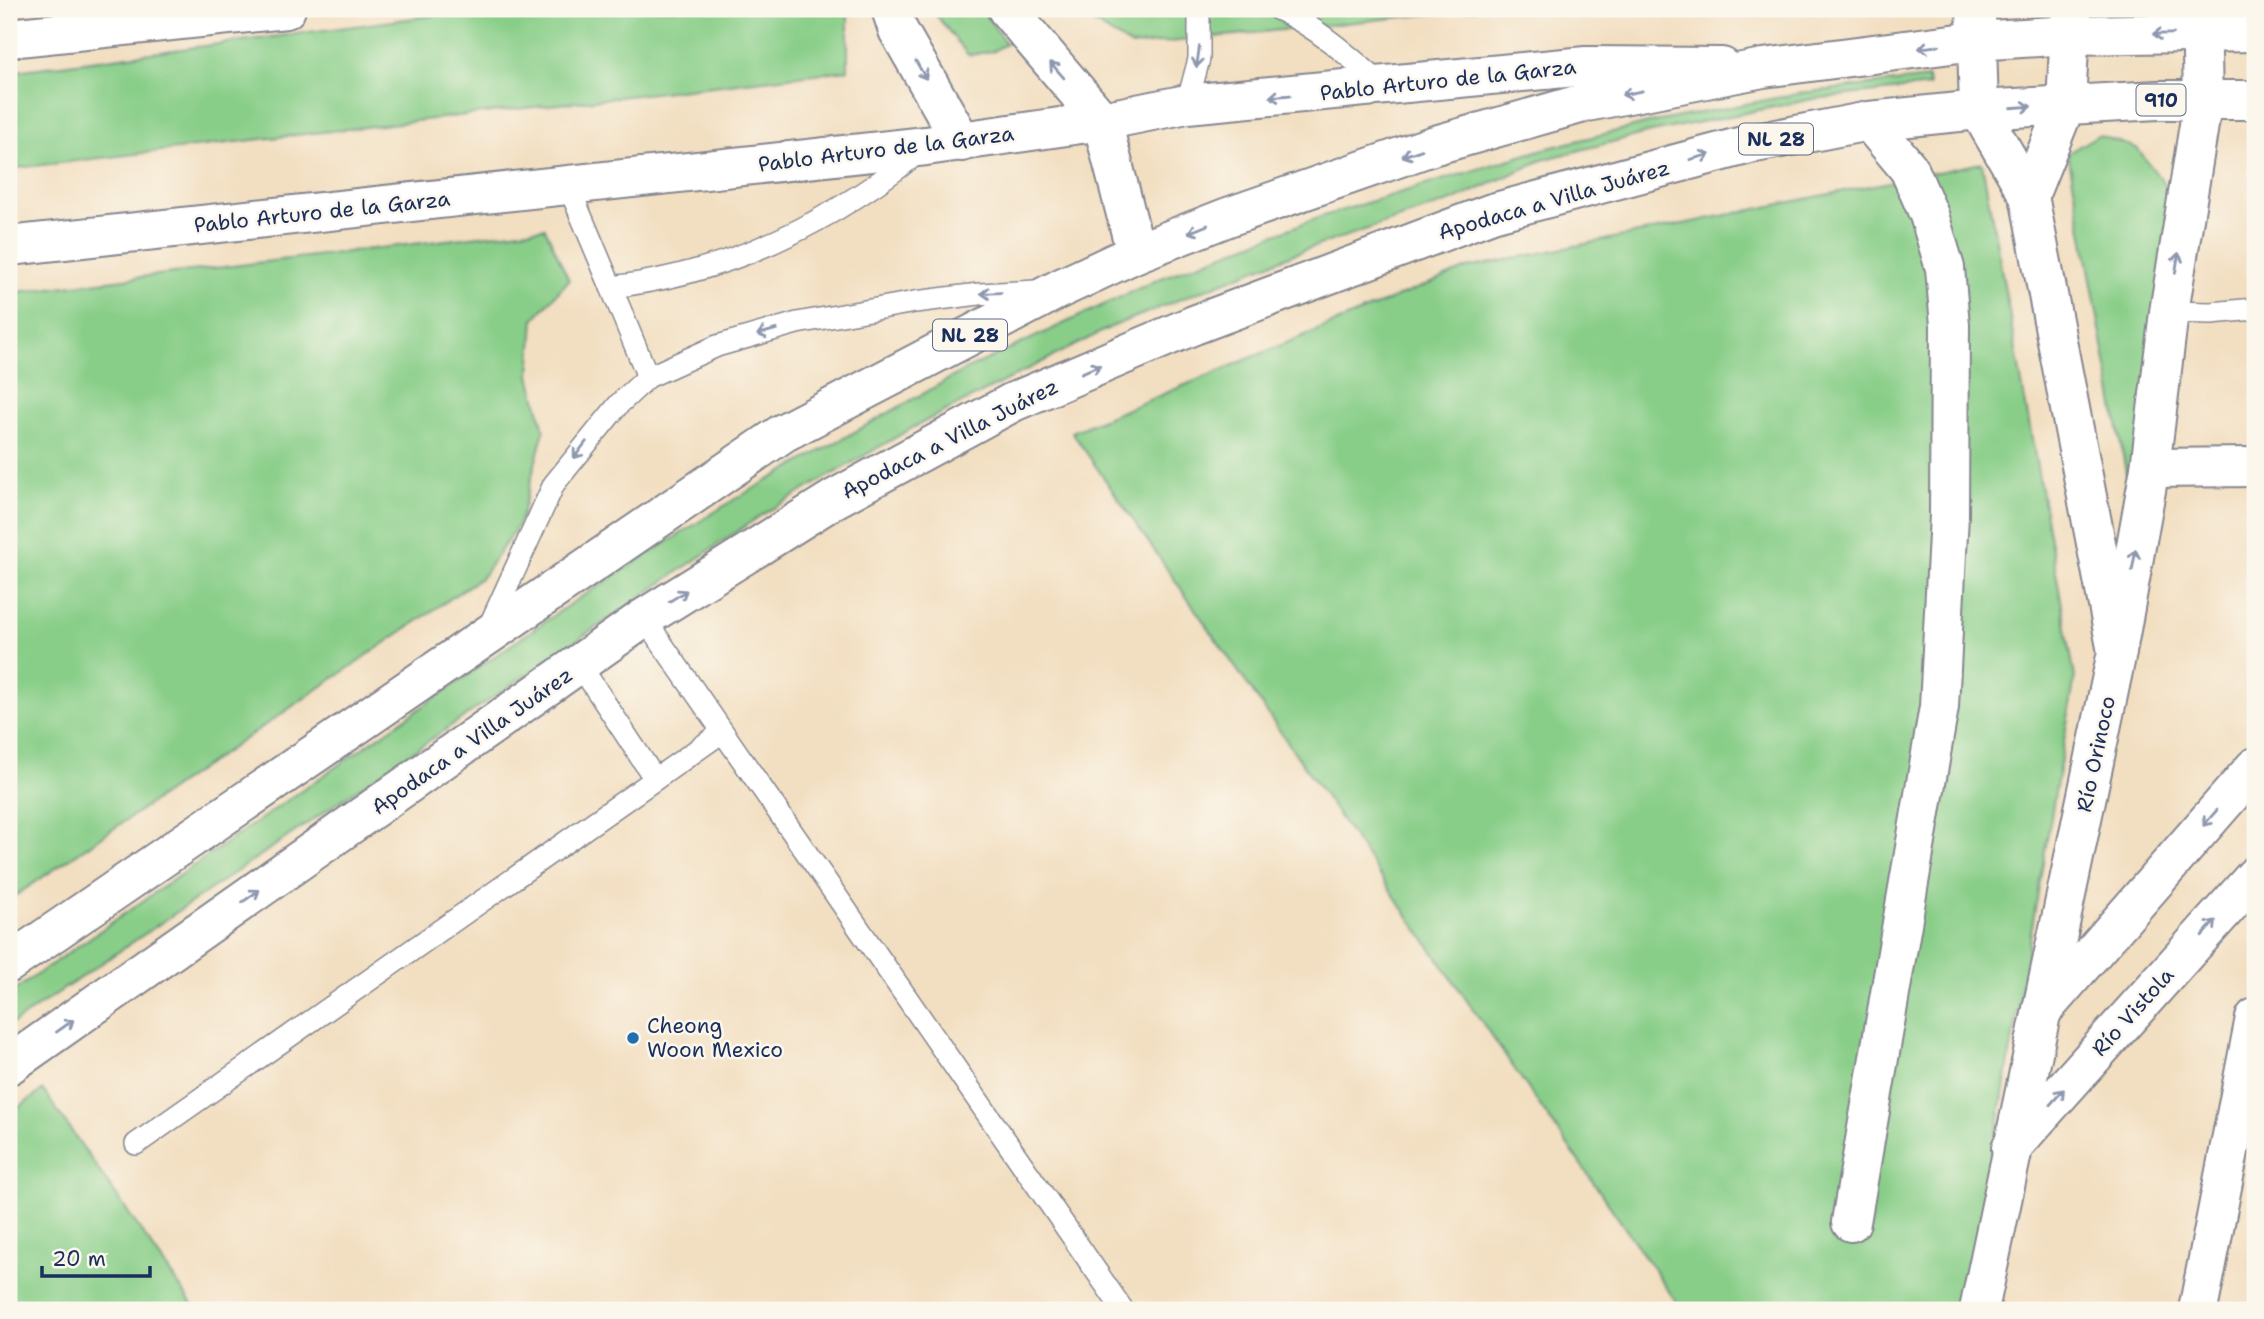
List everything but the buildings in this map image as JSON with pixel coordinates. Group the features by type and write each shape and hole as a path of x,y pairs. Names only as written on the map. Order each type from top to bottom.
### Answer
{"street":[{"path":"891,9 944,144"},
{"path":"1007,9 1101,121 1136,253"},
{"path":"31,28 270,10"},
{"path":"2117,652 2150,468 2169,312 2203,100 2202,21"},
{"path":"2029,196 2066,104 2071,22 2202,21 2255,32"},
{"name":"NL 28","path":"9,963 783,433 1059,289 1136,253 1228,217 1432,146 1587,102 1975,25 2071,22"},
{"path":"1975,25 1979,110"},
{"name":"Pablo Arturo de la Garza","path":"9,246 944,144 1101,121 1187,104 1586,66 1763,68"},
{"path":"2203,100 2238,120 2255,124"},
{"name":"910","path":"2066,104 2255,100"},
{"name":"Apodaca a Villa Juárez","path":"9,1065 644,618 834,499 1013,402 1194,325 1492,213 1750,144 1869,121 2066,104"},
{"name":"Río Orinoco","path":"1979,110 2029,196 2117,652 1979,1310"},
{"path":"1851,1222 1939,707 1949,514 1950,325 1945,268 1929,215 1909,169 1869,121"},
{"path":"2150,468 2255,467"},
{"path":"2042,1011 2255,767"},
{"name":"Río Vistola","path":"2011,1148 2255,876"},
{"path":"2198,1310 2255,1018"}],"lane":[{"path":"1187,104 1199,59 1199,9"},
{"path":"1277,9 1299,19 1338,47 1382,85"},
{"path":"611,287 657,282 764,249 944,144"},
{"path":"568,185 648,377"},
{"path":"484,637 554,484 619,404 648,377 717,346 797,323 915,302 1059,289"},
{"path":"2169,312 2211,313 2255,309"},
{"path":"644,618 721,733 1123,1310"},
{"path":"580,665 655,779"},
{"path":"136,1144 721,733"}],"green space":[{"path":"482,9 848,9 848,70 9,169 9,72"},
{"path":"931,9 982,9 1006,44 993,51 968,55"},
{"path":"1071,9 1477,9 1132,46"},
{"path":"1928,78 1929,86 1813,99 1647,133 1542,160 1455,200 1304,250 1113,326 914,427 760,516 9,1026 9,994 570,604 735,499 967,369 1159,279 1320,217 1544,149 1649,123 1802,93"},
{"path":"2098,135 2137,148 2165,185 2171,205 2131,500 2068,153"},
{"path":"1982,163 2075,677 1966,1310 1682,1310 1072,432 1467,268"},
{"path":"545,228 569,280 534,319 530,375 544,430 520,522 483,576 9,900 9,293"},
{"path":"43,1090 196,1310 9,1310 9,1114"}],"place":[{"name":"Cheong Woon Mexico","path":"633,1038"}]}
